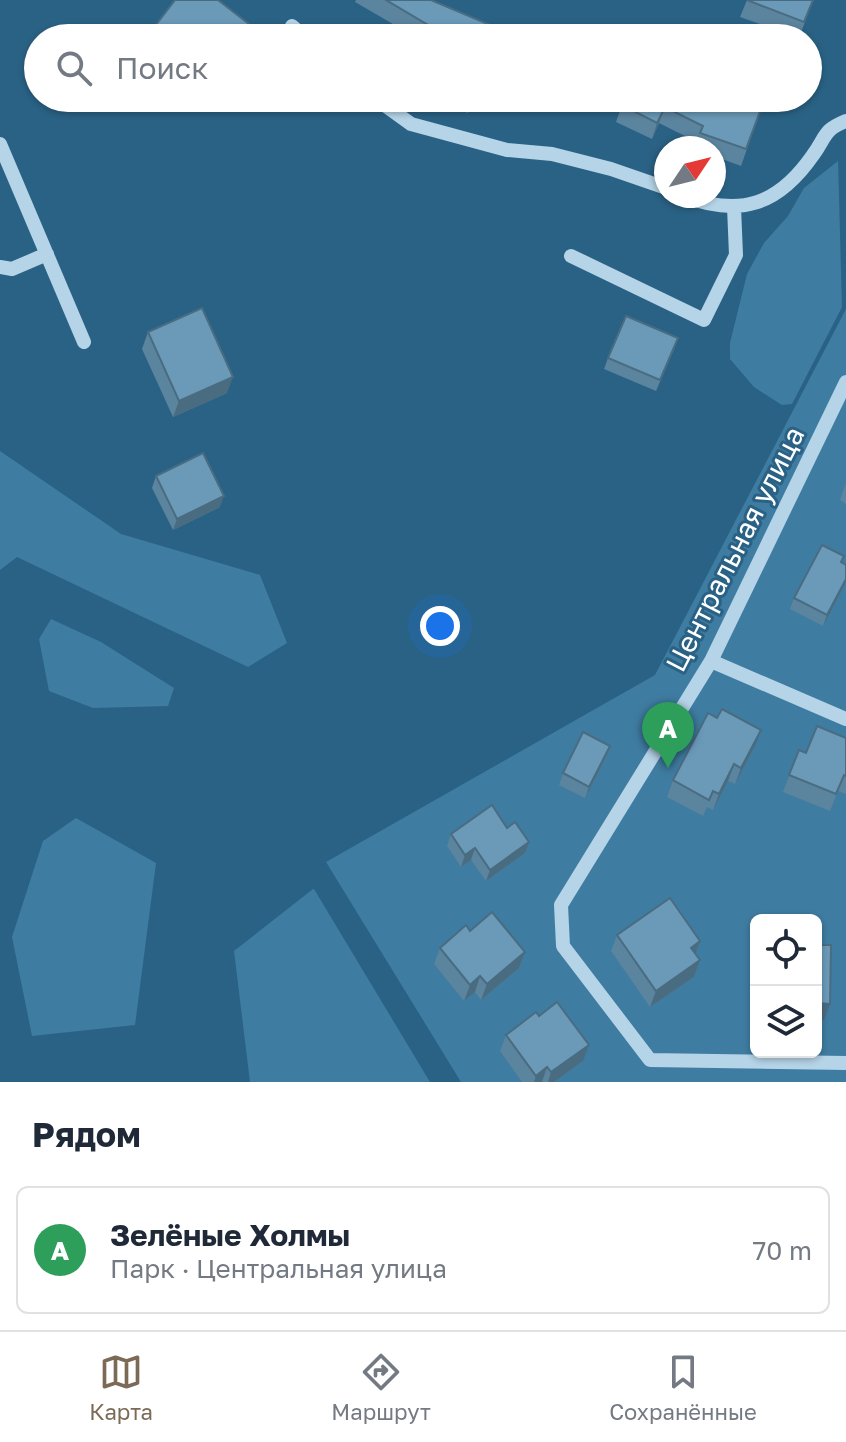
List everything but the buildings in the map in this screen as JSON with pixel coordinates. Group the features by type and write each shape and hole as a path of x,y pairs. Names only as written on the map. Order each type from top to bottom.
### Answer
{"street":[{"path":"394,112 423,128 507,150 552,154 654,184"},
{"path":"726,205 734,207 770,199 815,153 822,136 830,128 846,121"},
{"path":"0,144 84,342"},
{"path":"571,256 704,320 736,255 734,207"},
{"path":"0,267 12,269 47,254"},
{"name":"Центральная улица","path":"846,382 711,661 561,905 563,946 650,1060 846,1063"},
{"path":"711,661 846,719"}],"shaded area":[{"path":"838,161 842,307 792,404 782,405 754,387 730,359 730,343 747,274 764,243 788,216 804,188"},
{"path":"846,309 846,1082 461,1082 326,862 655,675"},
{"path":"0,451 121,534 260,575 287,643 248,667 17,557 0,570"},
{"path":"51,619 101,642 174,688 168,706 93,708 49,691 39,639"},
{"path":"76,818 156,863 135,1025 32,1036 12,937 43,841"},
{"path":"313,889 430,1082 250,1082 234,951"}],"place":[{"name":"Зелёные Холмы","path":"668,768"}]}
